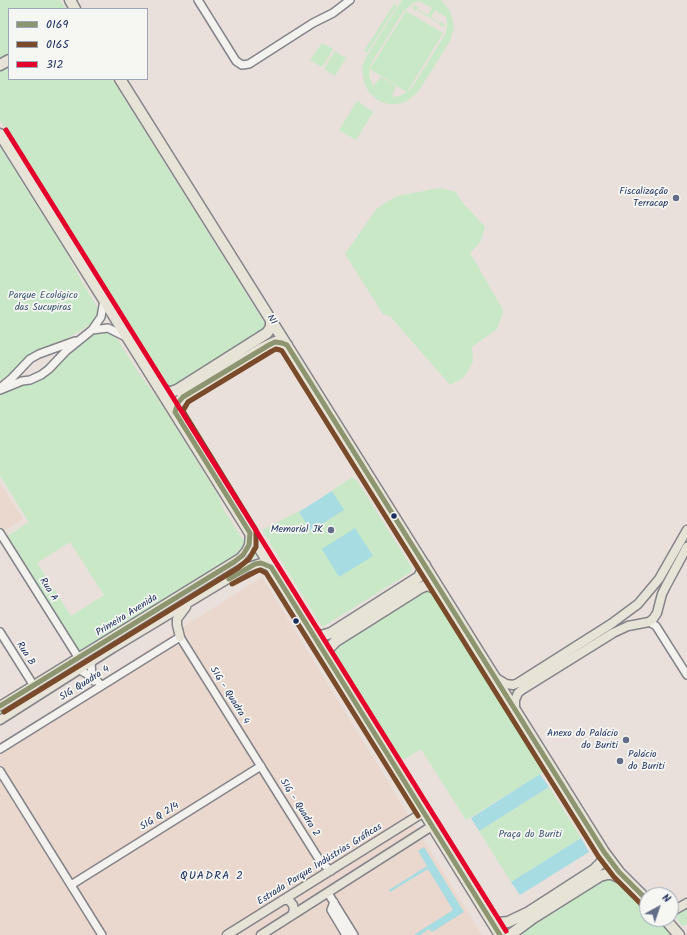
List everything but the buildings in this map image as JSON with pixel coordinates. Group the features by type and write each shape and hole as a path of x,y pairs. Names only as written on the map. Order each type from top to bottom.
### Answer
{"highway":[{"name":"N1","path":"121,80 611,863 639,892"},
{"path":"0,134 175,412 500,935"},
{"path":"158,386 168,392 178,390 267,333 271,327 271,320"},
{"path":"175,412 178,403 183,397 261,349 275,342 287,345"},
{"path":"312,632 321,636 331,633 419,577 425,565"},
{"path":"327,656 329,648 336,641 420,588 427,585 440,590"},
{"path":"492,921 499,923 508,922 529,912 594,870 602,862 604,852"},
{"path":"510,935 533,918 600,876 612,874 629,882"}],"main road":[{"path":"647,622 639,621 636,618 635,608 659,579 687,530"},
{"name":"Primeira Avenida","path":"0,706 240,558 249,545 250,533"},
{"path":"515,709 515,700 518,693 523,689 613,633 628,626 647,622 656,617 666,586 687,547"},
{"name":"Primeira Avenida","path":"0,720 113,648 250,566 261,563 271,567"},
{"path":"180,637 177,619 191,601"},
{"path":"496,678 506,684 513,685 518,683 611,624 638,604"},
{"path":"108,640 113,642 113,648"},
{"path":"50,675 50,682 55,685"},
{"name":"Estrada Parque Indústrias Gráficas","path":"227,935 424,812"},
{"path":"261,935 432,826"},
{"path":"283,900 289,900 294,905 292,915"},
{"path":"679,909 687,903"}],"street":[{"path":"198,0 236,61 242,65 249,64 332,13 350,0"},
{"path":"0,389 41,375 66,351 92,330 101,317 104,299"},
{"path":"92,330 108,328 127,338"},
{"path":"0,389 30,359 39,354 82,338"},
{"path":"51,350 55,352 57,357 56,362"},
{"path":"21,369 24,377 30,380"},
{"name":"Rua A","path":"0,533 78,657"},
{"path":"647,622 656,626 687,675"},
{"name":"Rua B","path":"0,632 34,686"},
{"name":"SIG Quadra 4","path":"0,749 89,693 97,685 180,637"},
{"name":"SIG - Quadra 4","path":"180,637 261,766"},
{"path":"91,663 92,675 97,685"},
{"path":"80,670 90,676 97,685"},
{"name":"SIG - Quadra 2","path":"261,766 327,873"},
{"name":"SIG Q 2/4","path":"70,885 261,766"},
{"path":"0,771 102,935"},
{"path":"328,892 354,935"},
{"path":"334,902 331,910 346,935"}],"shaded area":[{"path":"0,483 23,519 2,532 0,528"},
{"path":"262,577 482,935 0,935 0,744"}],"green space":[{"path":"0,0 60,0 65,8 8,8 8,56 0,61"},
{"path":"402,0 441,0 450,11 454,28 450,41 418,92 407,101 398,104 388,104 379,101 368,91 364,82 362,68 365,59","holes":["419,1 432,8 428,15 417,9 418,7 414,5 412,8 444,27 445,24 440,23 431,17 435,10 446,17 446,33 411,89 400,96 392,97 396,86 381,77 373,86 369,76 373,60 403,12 412,4"]},
{"path":"394,4 397,6 367,53 364,51"},
{"path":"406,11 443,33 407,92 370,69"},
{"path":"322,43 333,49 322,67 310,60"},
{"path":"335,51 346,58 335,76 324,69"},
{"path":"8,63 8,80 113,80 267,327 168,389 0,120 0,68"},
{"path":"357,101 373,112 356,140 339,130"},
{"name":"Parque Ecológico das Sucupiras","path":"0,147 66,252 99,310 96,322 53,346 31,353 15,370 0,381"},
{"path":"440,188 456,192 462,202 485,227 481,241 470,253 502,308 503,313 497,329 472,347 473,361 463,378 450,385 390,316 383,314 345,254 377,208 397,196"},
{"path":"101,330 114,334 140,375 156,396 219,497 222,507 244,541 245,547 243,552 107,637 81,650 77,649 6,537 29,522 0,476 0,393 26,382","holes":["70,542 104,595 71,616 37,563"]},
{"path":"352,477 358,482 412,568 411,572 324,626 321,625 262,530 311,505"},
{"path":"253,552 256,557 117,644 114,639"},
{"path":"426,588 431,590 545,771 466,820 421,749 405,759 399,757 333,652 334,646 365,627 369,628 393,612 394,608"},
{"path":"109,643 110,645 94,655 84,664 54,682 53,679 70,669 80,660"},
{"path":"46,681 49,686 0,716 0,710"},
{"name":"Praça do Buriti","path":"549,787 581,838 511,882 479,831"},
{"path":"607,876 613,876 639,901 639,927 664,927 672,935 513,935"},
{"path":"687,909 687,923 684,926 679,922 679,914"}],"water":[{"path":"332,491 344,510 311,531 299,512"},
{"path":"355,528 373,556 339,577 322,549"},
{"path":"540,774 549,787 479,831 471,818"},
{"path":"581,838 589,852 520,895 511,882"},
{"path":"424,847 464,912 432,932 429,929 420,935 415,935 453,910 428,869 390,892 389,890 427,866 418,851"}],"transit line":[{"name":"312","path":"6,130 506,931"},
{"name":"0169","path":"0,706 243,555 249,545 250,533 175,412 178,403 183,397 269,345 275,342 282,343 287,345 604,852 619,872 639,892"},
{"name":"0165","path":"4,712 238,568 249,559 256,547 256,530 183,411 188,402 272,351 276,349 280,350 598,856 614,877 639,902"},
{"name":"0169","path":"229,579 255,564 261,563 271,567 500,935"},
{"name":"0165","path":"232,584 260,570 266,573 418,816"}],"place":[{"name":"Fiscalização Terracap","path":"676,198"},
{"name":"Memorial JK","path":"331,530"},
{"name":"Anexo do Palácio do Buriti","path":"626,740"},
{"name":"Palácio do Buriti","path":"620,761"}],"district":[{"name":"QUADRA 2","path":"212,877"}]}
